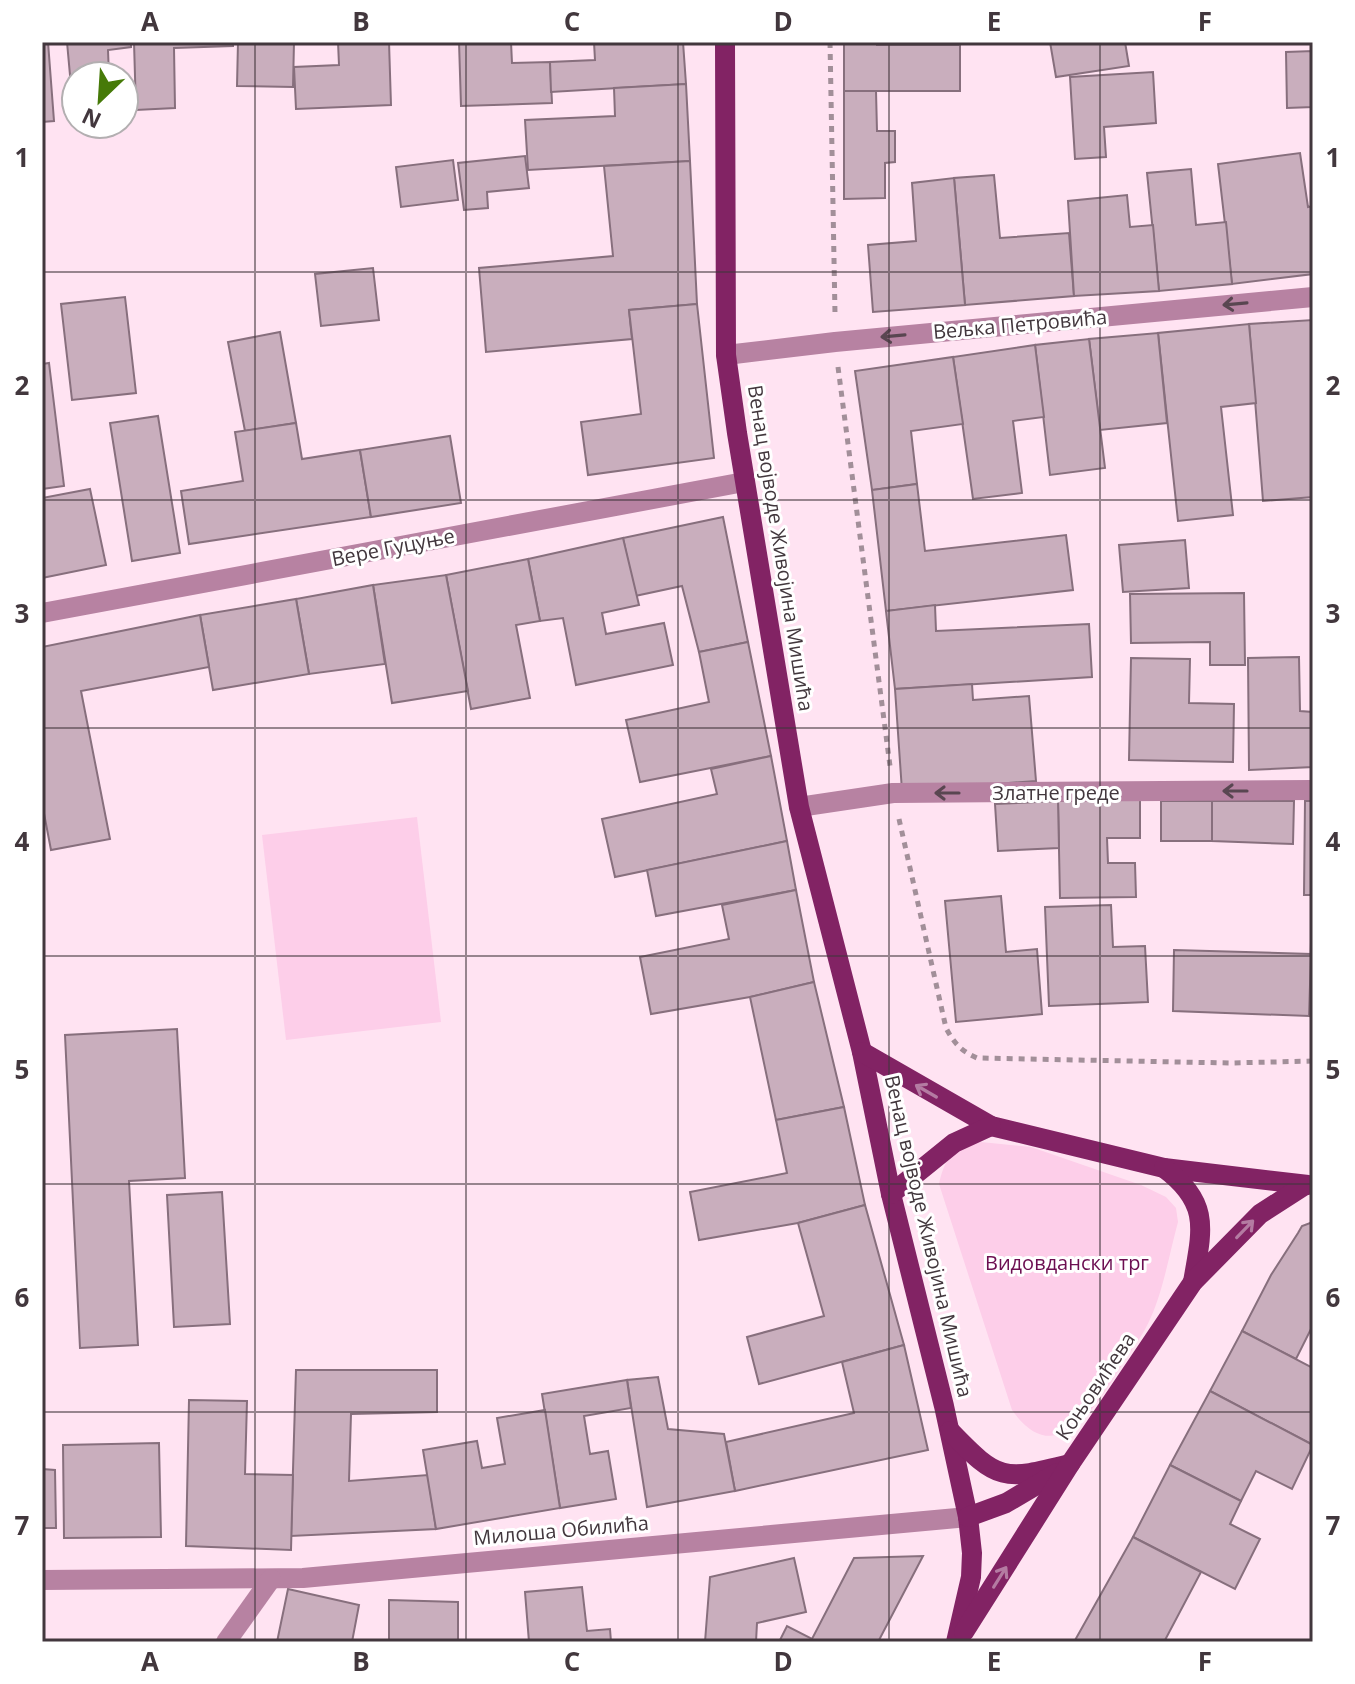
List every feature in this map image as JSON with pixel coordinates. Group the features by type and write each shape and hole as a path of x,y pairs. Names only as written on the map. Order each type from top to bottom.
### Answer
{"main road":[{"name":"Венац војводе Живојина Мишића","path":"725,42 726,355 744,482 799,807 862,1052 891,1194 950,1431"},
{"name":"Венац војводе Живојина Мишића","path":"862,1052 991,1126 1164,1168 1309,1185"},
{"path":"891,1194 954,1143 991,1126"},
{"path":"1164,1168 1183,1182 1200,1216 1200,1239 1193,1282"},
{"name":"Коњовићева","path":"957,1642 1070,1464 1193,1282 1260,1214 1309,1185"},
{"path":"950,1431 978,1460 993,1470 1012,1475 1070,1464"},
{"name":"Коњовићева","path":"950,1431 968,1517 972,1553 971,1577 957,1642"},
{"name":"Милоша Обилића","path":"968,1517 1006,1503 1070,1464"}],"street":[{"name":"Вељка Петровића","path":"726,355 1313,297"},
{"name":"Вере Гуцуње","path":"42,613 744,482"},
{"name":"Златне греде","path":"799,807 893,793 1313,790"},
{"name":"Милоша Обилића","path":"42,1580 271,1579 968,1517"},
{"path":"226,1642 271,1579"}],"path":[{"path":"830,42 835,342 893,793 946,1028 954,1043 977,1058 1230,1063 1313,1061"}],"green space":[{"path":"417,817 441,1022 286,1040 262,835"},
{"name":"Видовдански трг","path":"971,1141 1031,1147 1141,1185 1166,1197 1176,1208 1178,1222 1159,1295 1148,1323 1088,1414 1060,1434 1044,1435 1028,1428 1012,1410 939,1184 949,1158"}],"building":[{"path":"42,42 48,42 54,121 42,122"},
{"path":"67,42 131,42 131,47 108,50 108,60 69,60"},
{"path":"134,42 233,42 233,46 174,48 175,108 140,110 140,60 135,60"},
{"path":"238,42 294,42 293,87 237,86"},
{"path":"338,42 389,42 391,105 296,109 294,67 339,65"},
{"path":"459,42 511,42 512,63 550,62 552,103 461,106"},
{"path":"594,42 683,42 686,84 551,92 550,62 595,60"},
{"path":"844,42 960,45 960,91 844,91"},
{"path":"1050,42 1125,42 1129,66 1056,77"},
{"path":"1313,51 1313,107 1287,108 1286,52"},
{"path":"1153,72 1156,123 1104,127 1106,157 1075,159 1070,77"},
{"path":"686,84 690,161 528,170 525,120 615,116 614,88"},
{"path":"844,91 876,91 877,131 895,131 895,162 885,163 885,198 844,199"},
{"path":"1300,153 1308,207 1313,206 1313,274 1232,284 1218,164"},
{"path":"525,156 529,188 487,192 488,208 464,210 458,163"},
{"path":"453,160 458,200 401,207 396,167"},
{"path":"690,161 697,304 629,310 632,339 486,352 479,268 613,256 604,166"},
{"path":"1191,169 1196,225 1226,222 1232,284 1159,291 1147,173"},
{"path":"994,175 1000,238 1069,233 1074,296 965,305 954,178"},
{"path":"954,178 965,305 873,312 868,245 916,241 912,183"},
{"path":"1127,195 1130,227 1153,225 1159,291 1074,296 1068,201"},
{"path":"373,268 379,320 321,326 315,274"},
{"path":"125,297 136,393 72,400 61,304"},
{"path":"697,304 714,458 588,475 581,422 641,414 629,310"},
{"path":"1313,320 1313,497 1263,501 1249,324"},
{"path":"1249,324 1256,403 1221,407 1233,515 1178,521 1158,333"},
{"path":"280,332 296,423 245,431 228,342"},
{"path":"1158,333 1167,423 1100,430 1089,339"},
{"path":"1089,339 1105,468 1050,475 1035,345"},
{"path":"1035,345 1044,417 1013,421 1022,493 973,499 953,357"},
{"path":"953,357 963,424 911,431 917,484 872,490 855,371"},
{"path":"49,363 64,486 42,489 42,364"},
{"path":"158,416 180,553 132,561 110,423"},
{"path":"296,423 302,459 360,450 371,517 189,544 181,491 243,481 235,432"},
{"path":"450,436 461,503 371,517 360,450"},
{"path":"917,484 925,551 1066,535 1073,590 886,611 872,490"},
{"path":"90,489 106,565 42,578 42,498"},
{"path":"723,517 748,642 699,652 682,586 635,596 623,538"},
{"path":"623,538 639,605 602,613 606,634 664,623 673,665 576,685 563,618 540,621 528,559"},
{"path":"1185,540 1189,588 1123,592 1119,545"},
{"path":"528,559 540,621 516,625 530,698 471,709 446,575"},
{"path":"446,575 468,691 392,703 373,585"},
{"path":"373,585 385,664 309,674 296,599"},
{"path":"1244,593 1245,665 1210,665 1210,642 1131,643 1130,594"},
{"path":"296,599 309,674 213,690 200,615"},
{"path":"935,605 936,631 1089,624 1092,677 895,689 886,611"},
{"path":"200,615 209,667 81,691 110,839 51,850 42,803 42,647"},
{"path":"748,642 771,756 640,782 626,720 709,702 699,652"},
{"path":"1299,657 1300,711 1313,712 1313,767 1249,770 1248,658"},
{"path":"1131,658 1190,659 1189,703 1234,704 1233,762 1129,760"},
{"path":"972,684 973,700 1029,696 1036,781 902,791 895,689"},
{"path":"771,756 787,841 615,877 602,819 717,794 711,769"},
{"path":"1140,799 1140,838 1107,838 1108,863 1135,863 1136,897 1060,898 1058,801"},
{"path":"1058,801 1059,848 998,851 995,804"},
{"path":"1161,801 1212,801 1212,841 1161,841"},
{"path":"1212,801 1294,801 1293,844 1212,841"},
{"path":"1305,801 1313,801 1313,895 1304,895"},
{"path":"787,841 796,890 656,916 647,870"},
{"path":"796,890 814,982 651,1014 640,957 729,939 722,905"},
{"path":"1001,896 1006,952 1037,949 1042,1014 956,1022 945,901"},
{"path":"1111,905 1113,947 1145,946 1148,1002 1049,1006 1045,907"},
{"path":"1313,906 1313,1017 1309,1016"},
{"path":"1174,950 1311,954 1309,1016 1173,1011"},
{"path":"814,982 844,1107 776,1120 750,997"},
{"path":"177,1029 185,1178 129,1181 138,1345 80,1348 65,1035"},
{"path":"844,1107 865,1205 798,1223 699,1240 690,1192 787,1173 776,1120"},
{"path":"222,1192 230,1324 174,1327 167,1195"},
{"path":"865,1205 904,1345 759,1384 747,1337 824,1316 798,1223"},
{"path":"1313,1222 1313,1325 1296,1359 1242,1331 1271,1275 1302,1226"},
{"path":"1242,1331 1313,1368 1313,1445 1210,1391"},
{"path":"904,1345 928,1450 735,1491 726,1442 854,1413 842,1362"},
{"path":"296,1370 437,1370 437,1412 351,1414 349,1481 428,1475 436,1529 291,1536"},
{"path":"658,1377 668,1429 724,1434 735,1491 647,1507 627,1380"},
{"path":"627,1380 631,1408 584,1416 590,1454 608,1451 616,1499 560,1508 542,1394"},
{"path":"1210,1391 1313,1445 1292,1489 1256,1471 1241,1501 1170,1465"},
{"path":"189,1400 247,1401 245,1474 293,1475 291,1550 186,1546"},
{"path":"545,1410 560,1508 436,1529 423,1450 477,1441 482,1468 505,1464 497,1418"},
{"path":"159,1443 161,1537 64,1538 63,1445"},
{"path":"1170,1465 1241,1501 1230,1524 1260,1539 1235,1589 1133,1537"},
{"path":"42,1469 55,1470 56,1528 42,1528"},
{"path":"1133,1537 1201,1572 1164,1642 1074,1642"},
{"path":"923,1556 878,1642 779,1642 787,1626 812,1639 854,1558"},
{"path":"794,1558 806,1612 757,1623 756,1642 705,1642 710,1577"},
{"path":"582,1587 587,1631 610,1629 611,1642 529,1642 525,1592"},
{"path":"288,1589 359,1605 352,1642 277,1642"},
{"path":"389,1600 458,1602 458,1642 389,1642"}]}
